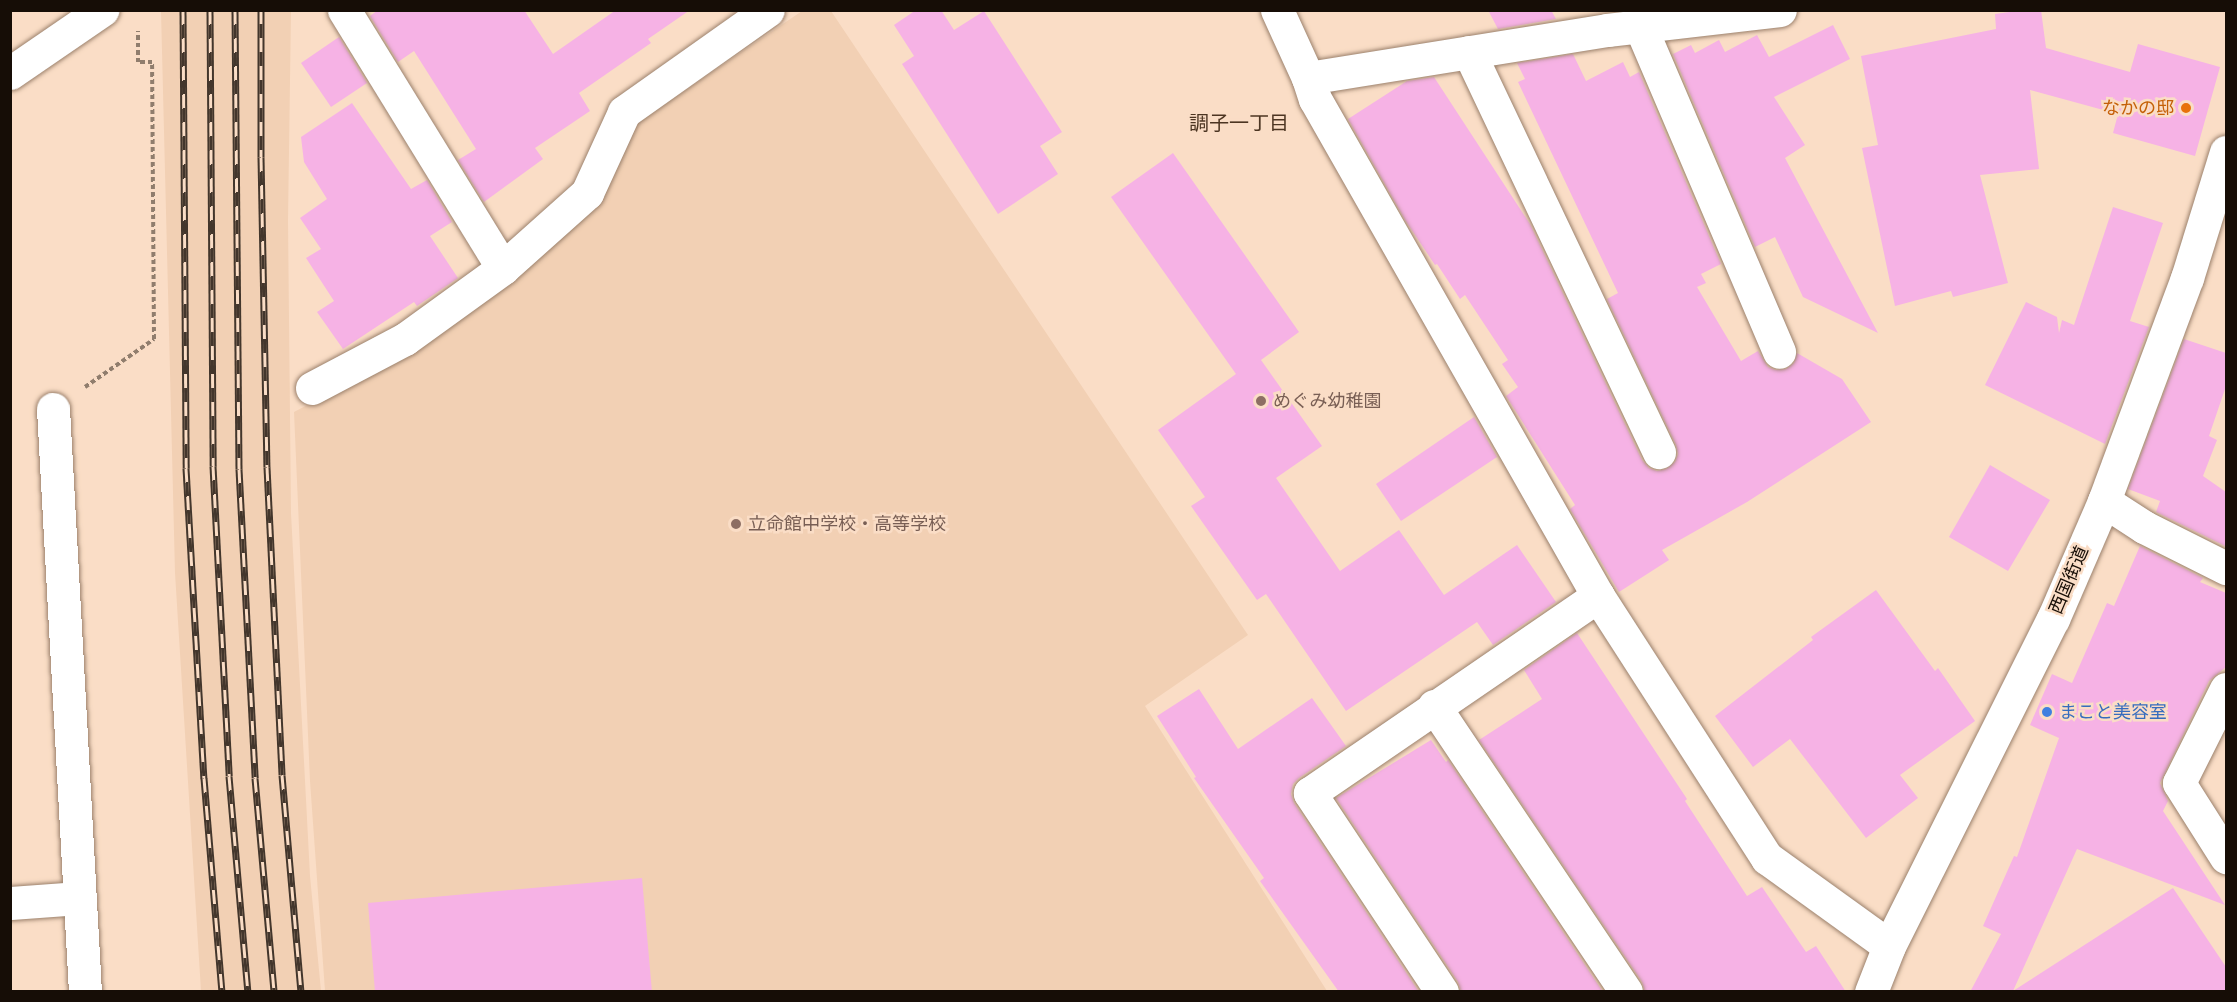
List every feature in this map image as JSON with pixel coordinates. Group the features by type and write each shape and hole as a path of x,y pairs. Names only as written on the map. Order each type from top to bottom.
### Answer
{"street":[{"path":"10,73 102,10"},
{"path":"344,10 503,268"},
{"path":"312,388 405,339 503,268 587,192 624,112 768,10"},
{"path":"1277,10 1308,78 1315,99 1598,596 1767,858 1889,946"},
{"path":"1308,78 1469,52 1602,20 1641,28 1780,10"},
{"path":"1641,28 1779,352"},
{"path":"1469,52 1659,452"},
{"name":"西国街道","path":"1871,992 1889,946 2053,619 2104,501 2187,278 2226,152"},
{"path":"53,409 85,992"},
{"path":"2104,501 2144,527 2226,568"},
{"path":"1442,992 1310,793 1598,596"},
{"path":"2226,689 2179,783 2226,857"},
{"path":"1434,706 1626,992"},
{"path":"10,903 80,898"}],"path":[{"path":"53,409 154,339 152,62 138,62 137,21"}],"shaded area":[{"path":"161,11 291,11 288,221 291,513 310,876 321,991 201,991 175,573"},
{"name":"立命館中学校・高等学校","path":"802,11 831,11 1248,635 1145,706 1327,991 325,991 310,781 294,412 411,351 636,124"}],"building":[{"path":"378,10 524,10 553,54 616,10 690,10 648,39 651,43 579,93 590,111 535,148 543,159 484,202 458,160 476,149 414,51 398,62 370,16"},
{"path":"916,10 941,10 954,30 984,11 1062,132 1040,146 1058,174 998,214 902,64 914,56 894,25"},
{"path":"1488,10 1551,10 1556,19 1498,29"},
{"path":"2041,10 2046,48 2130,72 2138,44 2220,67 2195,156 2113,133 2118,114 2030,90 2039,169 1980,175 2008,283 1953,297 1951,291 1895,306 1862,148 1878,145 1861,56 1996,29 1995,14"},
{"path":"1833,25 1850,59 1774,97 1805,145 1785,158 1878,333 1803,297 1775,237 1755,247 1673,54 1691,45 1695,53 1719,40 1725,52 1757,35 1769,57"},
{"path":"339,37 367,83 331,107 301,63"},
{"path":"1573,54 1586,81 1623,62 1630,77 1639,72 1721,264 1701,274 1706,283 1697,287 1741,361 1758,351 1768,367 1776,370 1786,369 1794,363 1797,353 1842,379 1871,422 1747,502 1662,550 1669,560 1619,592 1570,509 1575,505 1506,396 1518,387 1502,364 1508,360 1465,295 1460,299 1405,220 1348,119 1407,81 1434,77 1530,224 1642,460 1649,468 1657,471 1666,469 1675,462 1678,454 1676,445 1607,299 1618,293 1518,82 1525,79 1517,63"},
{"path":"352,103 411,189 427,180 452,222 430,236 458,278 417,306 414,302 343,349 317,312 334,301 306,258 321,249 300,218 327,199 304,162 301,137"},
{"path":"1173,153 1299,332 1261,360 1322,446 1276,478 1340,571 1399,530 1444,595 1517,545 1556,602 1493,645 1477,622 1346,711 1266,594 1257,600 1191,506 1205,497 1158,430 1236,374 1111,197"},
{"path":"2113,207 2163,223 2130,321 2149,327 2105,444 1985,385 2026,302 2057,317 2059,333 2062,320 2074,325"},
{"path":"2184,339 2226,353 2226,386 2209,436 2217,440 2203,476 2226,492 2225,546 2156,512 2160,501 2128,489"},
{"path":"1474,417 1497,457 1401,521 1376,484"},
{"path":"1990,465 2050,500 2008,571 1949,537"},
{"path":"2140,546 2203,578 2200,582 2226,593 2226,667 2209,681 2160,783 2168,801 2163,811 2225,905 2077,849 2013,991 2173,888 2226,967 2226,992 1970,992 2001,934 1983,926 2014,856 2017,857 2059,738 2030,725 2052,674 2072,683 2107,603 2114,606"},
{"path":"1876,590 1935,671 1938,668 1975,721 1900,775 1918,798 1866,838 1790,739 1753,767 1715,716 1813,640 1811,637"},
{"path":"1577,633 1687,799 1685,801 1747,896 1762,887 1806,952 1816,946 1846,992 1645,992 1642,982 1479,740 1542,699 1524,670"},
{"path":"1199,689 1238,749 1312,698 1346,746 1293,784 1291,794 1294,803 1419,992 1339,992 1260,881 1264,878 1194,778 1196,777 1157,716"},
{"path":"1431,740 1446,762 1448,760 1603,992 1461,992 1458,982 1336,798"},
{"path":"642,878 652,992 375,992 368,903"}],"railway":[{"path":"183,10 186,468 204,778 222,992"},
{"path":"210,10 213,466 229,776 248,992"},
{"path":"235,10 239,469 255,778 274,992"},
{"path":"261,10 261,157 267,467 282,775 301,992"}],"place":[{"name":"なかの邸","path":"2186,108"},
{"name":"めぐみ幼稚園","path":"1261,401"},
{"name":"立命館中学校・高等学校","path":"736,524"},
{"name":"まこと美容室","path":"2047,712"}],"district":[{"name":"調子一丁目","path":"1239,123"}]}
